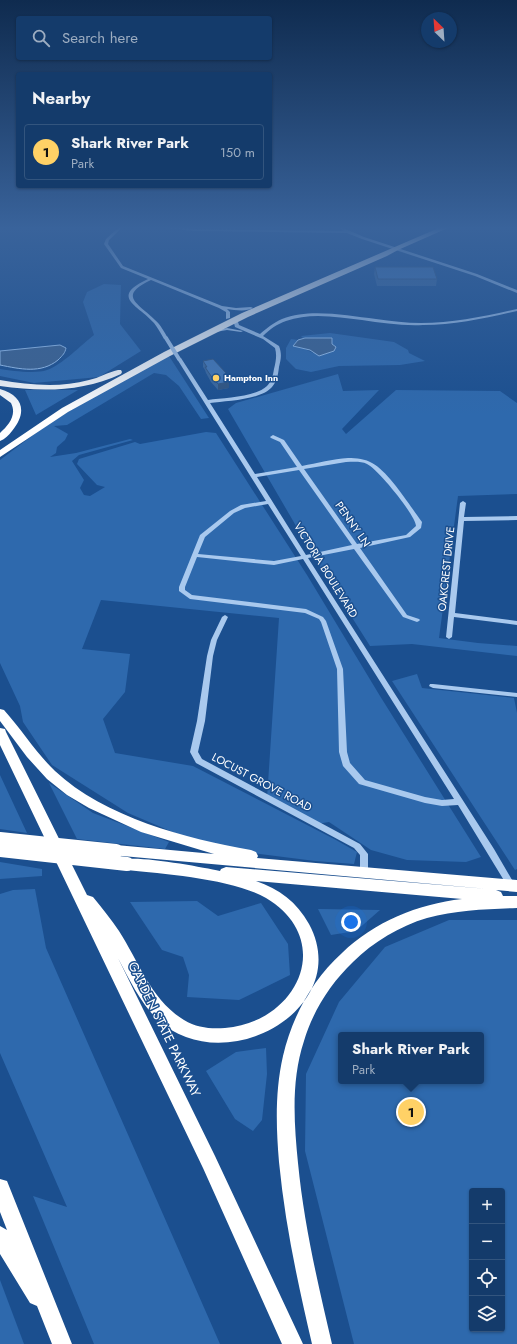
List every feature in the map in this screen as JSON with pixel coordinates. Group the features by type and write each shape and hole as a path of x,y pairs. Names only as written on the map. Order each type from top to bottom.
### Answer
{"highway":[{"path":"62,409 206,334 251,308 294,290"},
{"path":"0,383 48,387 91,382 113,374 159,350 301,290"},
{"path":"0,443 62,409 126,371 184,340"},
{"path":"0,392 10,396 15,401 18,411 14,423 0,438"},
{"path":"0,454 32,431 87,397"},
{"path":"0,713 52,776 78,795 110,812 147,828 201,846 324,869"},
{"name":"GARDEN STATE PARKWAY","path":"0,732 212,1169 293,1344"},
{"path":"0,839 116,851 324,869 515,890"},
{"path":"0,850 159,867 515,890"},
{"path":"66,869 113,936 148,995 172,1022 198,1034 218,1036 231,1035 260,1027 286,1010 300,994 305,985 311,959 306,933 293,912 272,894 253,886 230,880 159,867"},
{"path":"322,1344 299,1242 287,1146 286,1104 289,1072 295,1043 304,1018 316,996 338,967 367,941 388,928 412,917 438,909 478,903 517,902"},
{"path":"0,1188 62,1344"},
{"path":"0,1236 53,1321"}],"street":[{"name":"VICTORIA BOULEVARD","path":"133,290 131,294 131,300 134,305 157,325 166,338 515,890"},
{"path":"178,290 221,307 228,312 231,319 237,326 272,342 278,350 275,378 271,386 261,392 248,396 206,402"},
{"path":"221,307 236,309 251,308"},
{"path":"479,317 517,307"},
{"path":"206,334 227,329 260,336 293,320 313,315 340,315 378,321 412,324 445,322 517,310"},
{"name":"PENNY LN","path":"273,438 282,441 401,612 405,616 417,620"},
{"path":"194,555 274,563 408,536 419,527 419,522 371,464 357,460 346,460 253,476"},
{"path":"270,502 243,506 232,512 202,536 182,587 185,595 190,597 306,611 321,618 324,622 340,669 343,752 346,764 362,782 425,800 442,803 460,802"},
{"name":"OAKCREST DRIVE","path":"449,637 463,503"},
{"path":"462,519 517,518"},
{"path":"452,615 517,623"},
{"name":"LOCUST GROVE ROAD","path":"225,617 214,640 210,656 202,721 194,752 195,756 199,761 357,846 364,854 364,873"},
{"path":"433,686 517,695"}],"shaded area":[{"path":"92,290 121,290 120,324 141,351 99,377 34,383 0,376 0,369 30,372 47,370 59,364 94,335 83,302 87,292"},
{"path":"330,333 394,342 408,350 409,353 425,361 400,365 339,366 311,372 296,369 286,359 286,348 291,339 298,340 294,346 301,347 313,353 332,344 332,338 303,338 301,336"},
{"path":"305,338 332,338 332,344 336,347 334,351 319,356 310,350 293,346 298,340"},
{"path":"60,345 66,348 64,354 58,360 45,367 30,369 0,365 0,351"},
{"path":"169,356 209,418 201,419 179,386 166,375 154,373 67,425 54,426 68,434 65,440 57,447 56,453 50,457 76,453 130,439 133,440 79,455 72,461 84,480 80,488 84,495 90,496 105,487 97,485 77,464 79,459 135,442 140,444 206,432 216,433 307,575 380,696 481,857 466,862 407,860 371,850 329,822 317,824 267,798 279,618 101,600 82,649 130,654 125,692 103,719 115,753 193,766 357,852 354,864 315,861 245,852 182,836 128,813 52,765 23,722 20,706 0,663 0,460 45,426 79,405"},
{"path":"338,374 343,391 379,390 342,429 346,434 396,390 500,391 517,403 517,494 458,496 439,638 517,646 517,656 412,644 370,646 317,562 228,409 236,403"},
{"path":"25,390 78,390 36,415"},
{"path":"417,674 422,688 514,698 517,713 517,869 515,870 392,681"},
{"path":"0,775 27,833 0,829"},
{"path":"49,783 93,813 169,842 165,849 77,839"},
{"path":"0,862 42,869 42,876 0,879"},
{"path":"35,889 46,948 220,1344 94,1344 33,1196 67,1207 0,1053 0,894 13,890"},
{"path":"197,901 218,916 261,903 288,944 290,975 239,1000 187,997 189,975 183,957 162,950 130,902"},
{"path":"318,909 380,910 356,931 331,935"},
{"path":"449,920 517,920 517,1344 354,1344 305,1151 306,1074 339,1002 385,947"},
{"path":"266,1048 267,1074 262,1120 253,1131 235,1119 206,1071 236,1052"},
{"path":"0,1280 24,1344 0,1344"}],"building":[{"path":"213,359 226,373 225,374 227,377 225,377 229,382 218,384 211,376 203,361"}],"place":[{"name":"Hampton Inn","path":"216,378"},
{"name":"Shark River Park","path":"411,1112"}]}
